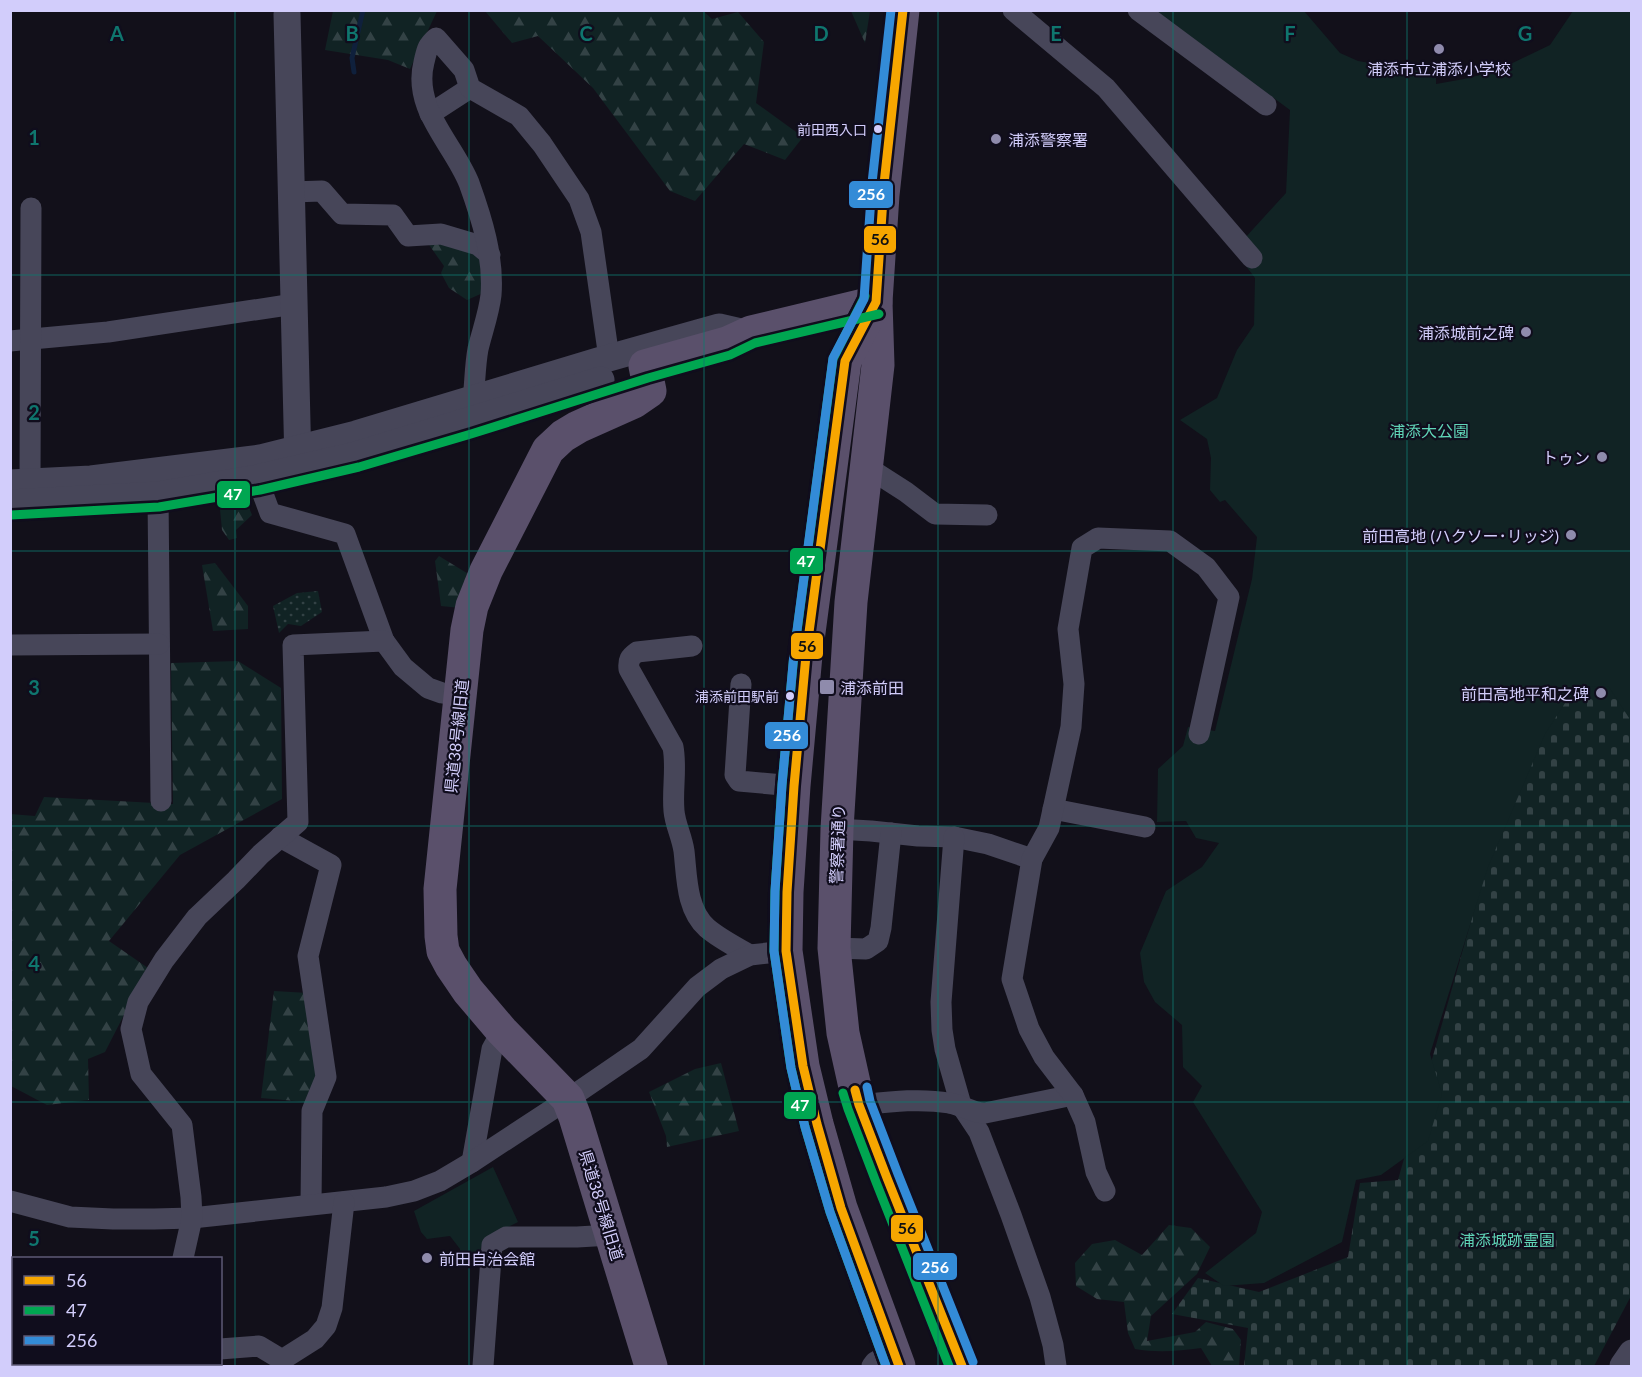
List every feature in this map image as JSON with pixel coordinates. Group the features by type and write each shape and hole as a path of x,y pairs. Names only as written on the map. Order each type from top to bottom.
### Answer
{"main road":[{"name":"警察署通り","path":"903,10 884,184 876,302 878,364 851,602 837,829 834,948 843,1033 859,1105 962,1366"},
{"name":"警察署通り","path":"876,302 845,361 806,655 794,786 787,892 786,951 803,1066 820,1134 889,1361"},
{"path":"645,366 727,343 745,333 876,302"},
{"name":"県道38号線旧道","path":"645,366 650,391 634,402 578,427 563,436 548,450 486,571 472,606 466,630 440,889 443,951 451,966 468,991 502,1031 568,1100 651,1366"}],"street":[{"path":"1013,10 1106,88 1252,258"},
{"path":"1138,10 1266,105"},
{"path":"287,14 298,459"},
{"path":"473,400 478,353 491,296 490,255 468,181 430,114 422,93 422,68 429,44 436,38 464,70 470,88 519,116 542,144 579,199 591,232 609,358"},
{"path":"430,114 470,88"},
{"path":"291,192 322,191 342,214 393,215 408,236 441,234 478,245 490,255"},
{"path":"31,208 20,340 20,483 91,479 260,458 298,459 367,452 645,366"},
{"path":"20,340 108,332 294,304"},
{"path":"10,503 158,495 256,478 367,432 609,358 718,327 745,333"},
{"path":"867,467 935,514 987,515"},
{"path":"256,478 270,513 345,534 384,640 403,667 428,688 461,696"},
{"path":"158,495 161,801"},
{"path":"1105,1191 1095,1173 1084,1122 1073,1095 1044,1057 1029,1029 1012,979 1032,859 1049,828 1071,727 1074,684 1068,629 1082,548 1098,538 1170,541 1206,567 1229,597 1199,734"},
{"path":"183,1257 192,1218 182,1125 141,1074 131,1029 138,1002 164,960 197,917 298,822 293,645 384,640"},
{"path":"10,645 159,644"},
{"path":"692,646 637,652 628,661 629,669 673,747 675,756 674,812 684,848 690,900 705,927 750,956"},
{"path":"741,684 735,775 739,781 794,786"},
{"path":"1053,809 1145,827"},
{"path":"837,829 954,837 988,844 1032,859"},
{"path":"834,948 866,948 878,941 891,833"},
{"path":"280,837 331,865 308,956 326,1077 312,1111 311,1204"},
{"path":"954,837 941,1002 945,1049 961,1105 979,1132 1040,1297 1053,1345 1056,1366"},
{"path":"10,1201 70,1216 113,1219 192,1218 386,1197 414,1191 440,1181 472,1162 568,1100 641,1049 696,987 721,969 750,956 786,951"},
{"path":"472,1162 492,1049 502,1031"},
{"path":"859,1105 907,1101 947,1102 961,1105 976,1113 986,1113 1073,1095"},
{"path":"222,1349 259,1346 279,1358 285,1358 315,1339 326,1326 332,1308 344,1202"},
{"path":"483,1366 492,1245 506,1237 612,1235"},
{"path":"1623,1366 1632,1353"}],"green space":[{"path":"702,10 712,19 738,12 764,42 756,103 803,137 785,160 744,144 695,201 670,191 593,88 538,36 512,43 485,11"},
{"path":"333,11 437,11 410,69 388,60 325,50"},
{"path":"851,11 870,11 865,43"},
{"name":"浦添大公園","path":"1156,11 1304,11 1340,53 1358,61 1436,74 1436,84 1496,71 1550,45 1573,11 1631,11 1631,721 1609,687 1576,686 1545,734 1488,867 1430,1054 1442,1094 1428,1141 1381,1175 1356,1180 1342,1242 1264,1283 1224,1286 1205,1273 1256,1233 1262,1212 1193,1102 1202,1086 1183,1067 1182,1025 1155,1002 1144,982 1140,953 1166,891 1202,867 1219,843 1196,838 1186,821 1157,822 1158,769 1183,746 1188,727 1215,731 1252,579 1257,537 1225,500 1220,502 1210,490 1211,458 1207,439 1180,420 1217,398 1237,350 1254,325 1255,278 1234,250 1286,193 1290,110"},
{"path":"439,239 480,256 485,292 467,300 449,288 441,273 444,266 427,242"},
{"path":"248,505 252,515 236,530 237,538 229,540 222,530 220,509"},
{"path":"439,556 470,575 461,608 441,606 435,561"},
{"path":"215,563 248,606 248,629 213,631 202,565"},
{"path":"318,591 322,612 301,626 288,624 279,633 273,606 297,593"},
{"path":"238,661 281,688 282,799 180,855 109,941 148,968 105,1052 88,1059 89,1100 47,1105 11,1086 10,814 35,816 44,797 173,804 171,663"},
{"name":"浦添城跡霊園","path":"1559,673 1616,684 1632,713 1632,1294 1594,1366 1244,1366 1248,1328 1172,1314 1198,1278 1259,1292 1348,1257 1360,1183 1398,1180 1491,850"},
{"path":"274,991 308,993 320,1079 307,1102 261,1098"},
{"path":"721,1063 739,1131 667,1147 666,1136 649,1092 695,1069"},
{"path":"493,1167 518,1222 484,1239 477,1260 460,1263 460,1249 450,1236 427,1239 421,1232 414,1211"},
{"path":"1169,1225 1191,1228 1210,1247 1197,1274 1151,1316 1147,1341 1195,1332 1206,1322 1233,1329 1241,1340 1239,1366 1212,1366 1201,1348 1168,1351 1135,1349 1128,1333 1124,1302 1097,1299 1076,1286 1075,1263 1092,1244 1115,1240 1142,1255"}],"waterway":[{"path":"354,72 352,58 363,10"}],"transit line":[{"name":"256","path":"886,1366 830,1212 805,1127 791,1068 774,951 775,891 782,785 794,653 833,358 864,299 872,183 891,10"},
{"name":"56","path":"899,1366 841,1208 817,1124 803,1066 786,951 787,892 794,786 806,655 845,361 876,302 884,184 903,10"},
{"name":"47","path":"865,296 833,359 794,654 782,785 775,891 774,951 791,1068 805,1127 830,1212 886,1366"},
{"name":"47","path":"11,515 159,507 260,490 359,467 471,434 648,378 730,355 755,343 879,314"},
{"name":"256","path":"867,1087 870,1101 898,1174 973,1362"},
{"name":"56","path":"855,1090 887,1178 962,1366"},
{"name":"47","path":"843,1093 949,1366"}],"place":[{"name":"浦添市立浦添小学校","path":"1439,49"},
{"name":"前田西入口","path":"878,129"},
{"name":"浦添警察署","path":"996,139"},
{"name":"浦添城前之碑","path":"1526,332"},
{"name":"トゥン","path":"1602,457"},
{"name":"前田高地 (ハクソー･リッジ)","path":"1571,535"},
{"name":"浦添前田","path":"827,687"},
{"name":"前田高地平和之碑","path":"1601,693"},
{"name":"浦添前田駅前","path":"790,696"},
{"name":"前田自治会館","path":"427,1258"}]}
